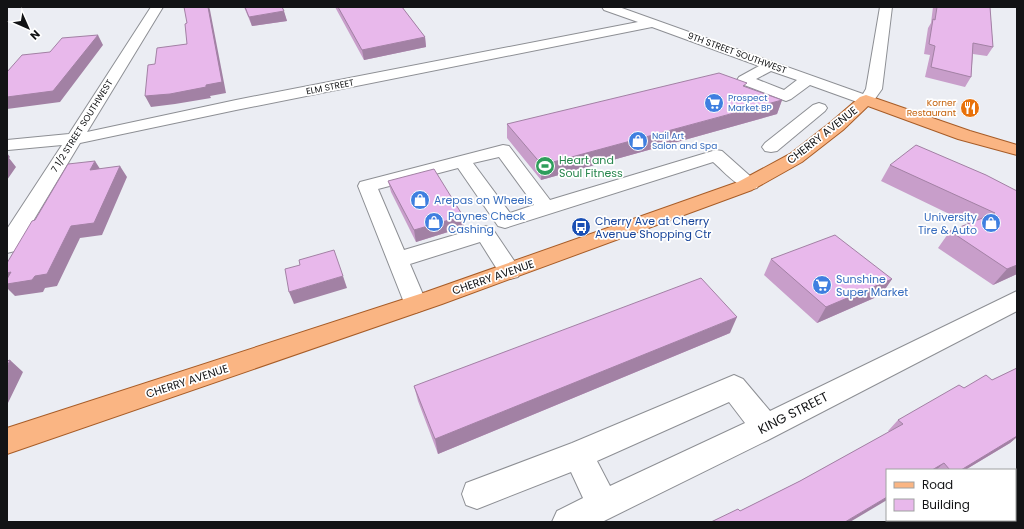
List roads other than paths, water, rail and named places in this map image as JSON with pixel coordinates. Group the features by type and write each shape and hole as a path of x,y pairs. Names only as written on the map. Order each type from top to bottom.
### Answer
{"main road":[{"path":"866,100 895,112 964,135 1017,150"},
{"name":"CHERRY AVENUE","path":"7,441 415,304 750,184 796,158 837,126 866,100"}],"street":[{"name":"7 1/2 STREET SOUTHWEST","path":"7,246 157,7"},
{"name":"9TH STREET SOUTHWEST","path":"608,7 809,78 866,100"},
{"name":"CHERRY AVENUE","path":"866,100 874,89 886,7"},
{"name":"ELM STREET","path":"8,145 74,138 653,23"},
{"path":"771,65 744,80 786,96 809,78"},
{"path":"771,147 819,108"},
{"path":"415,304 366,186 503,150 546,208"},
{"path":"397,260 484,233 505,221 716,155 750,184"},
{"path":"462,161 505,221"},
{"path":"484,233 510,271"},
{"name":"KING STREET","path":"568,522 765,427 1017,300"},
{"path":"477,494 578,455 734,387 765,427"},
{"path":"578,455 603,505"}],"place":[{"name":"Prospect Market BP","path":"714,103"},
{"name":"Korner Restaurant","path":"970,108"},
{"name":"Nail Art Salon and Spa","path":"638,141"},
{"name":"Heart and Soul Fitness","path":"545,166"},
{"name":"Arepas on Wheels","path":"420,200"},
{"name":"Paynes Check Cashing","path":"434,222"},
{"name":"University Tire & Auto","path":"991,223"},
{"name":"Cherry Ave at Cherry Avenue Shopping Ctr","path":"581,227"},
{"name":"Sunshine Super Market","path":"822,285"}]}
